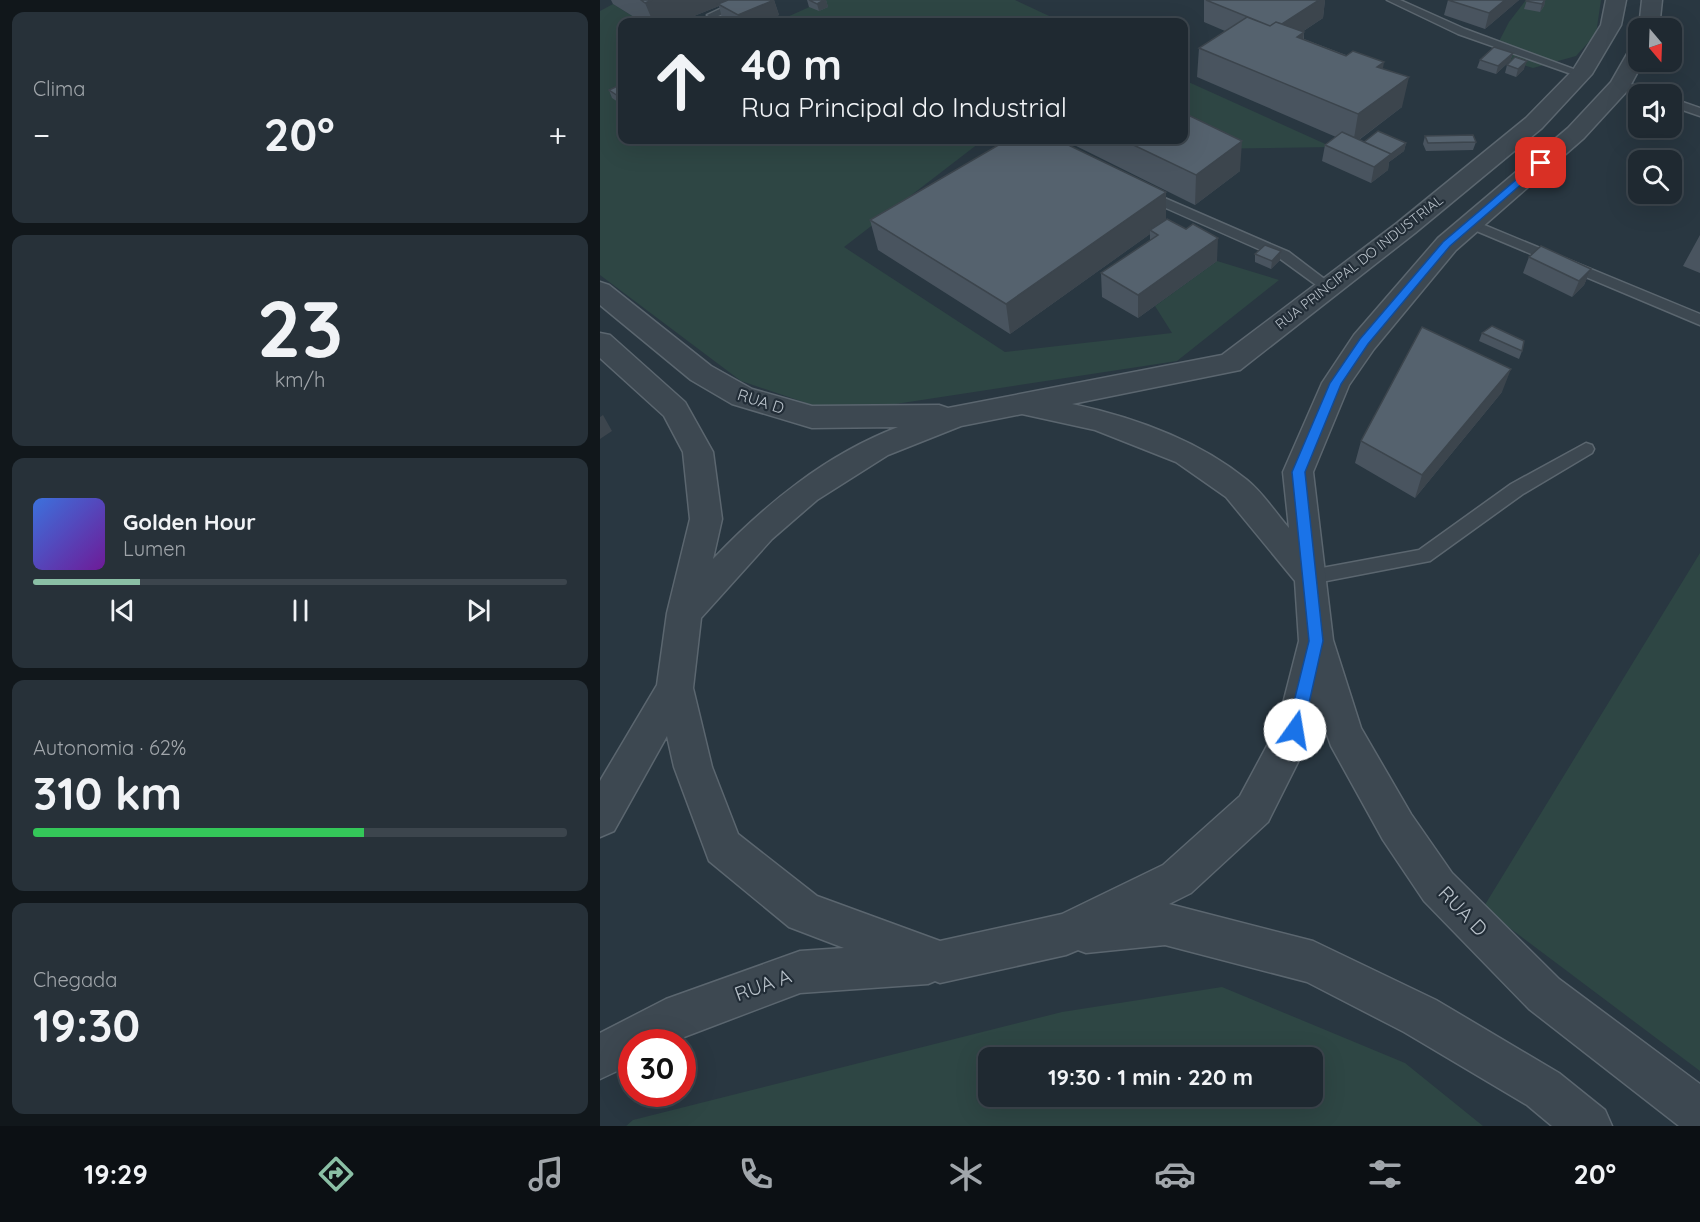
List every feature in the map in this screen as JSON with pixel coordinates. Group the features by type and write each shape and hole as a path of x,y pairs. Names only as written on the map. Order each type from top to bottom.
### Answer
{"street":[{"name":"RUA PRINCIPAL DO INDUSTRIAL","path":"956,416 1024,405 1230,363 1406,228 1534,123 1581,74 1611,25 1616,0"},
{"path":"1650,18 1652,0"},
{"path":"1066,934 1177,879 1254,809 1295,730 1316,641 1311,577 1298,472 1336,383 1364,342 1447,244 1576,133 1620,84 1628,69"},
{"path":"1581,74 1620,84"},
{"name":"RUA D","path":"600,291 701,373 742,398 812,417 956,416"},
{"path":"600,342 675,409 698,452 706,519 684,613 675,688 693,767 723,847 804,912 940,962"},
{"path":"1024,405 1101,421 1187,454 1237,489 1311,577"},
{"path":"684,613 761,530 806,492 877,447 956,416"},
{"name":"RUA D","path":"1316,641 1344,734 1397,827 1438,887 1544,994 1700,1113"},
{"path":"600,818 675,688"},
{"path":"1066,934 1165,924 1312,962 1420,1016 1543,1089 1589,1126"},
{"name":"RUA A","path":"600,1057 666,1021 800,972 940,962 1066,934"}],"lane":[{"path":"712,15 748,0"},
{"path":"1392,0 1436,22 1511,52 1581,74"},
{"path":"1620,84 1628,87"},
{"path":"1682,106 1700,112"},
{"path":"1133,187 1164,203 1284,255 1328,287"},
{"path":"1472,224 1700,320"},
{"path":"1311,577 1424,556 1517,489 1586,449"}],"green space":[{"path":"825,0 1015,0 1053,18 785,18"},
{"path":"1526,0 1601,0 1596,34 1576,56 1533,68 1492,55 1509,22"},
{"path":"613,4 636,18 618,18 618,144 978,144 844,247 1005,352 1172,333 1155,306 1217,261 1279,280 1177,361 889,405 818,407 741,381 600,275 600,11"},
{"path":"1188,82 1332,147 1196,149 1188,143"},
{"path":"1700,553 1700,1071 1483,908"},
{"path":"1222,987 1405,1063 1483,1126 626,1126 633,1120 685,1107 696,1107 696,1104 1062,1012"}],"building":[{"path":"728,0 774,0 738,15 718,4"},
{"path":"809,0 824,0 817,4"},
{"path":"1206,0 1319,0 1282,24 1276,22 1270,26"},
{"path":"1448,0 1505,0 1489,13"},
{"path":"1527,0 1545,0 1542,4"},
{"path":"1247,17 1270,26 1276,22 1304,32 1297,37 1346,56 1353,51 1384,62 1377,67 1409,77 1358,114 1199,48"},
{"path":"1494,47 1513,53 1498,66 1480,60"},
{"path":"1515,57 1527,61 1518,69 1507,65"},
{"path":"618,86 618,96 609,90"},
{"path":"1188,115 1242,141 1196,175 1131,144 1188,144"},
{"path":"1378,131 1406,143 1391,154 1364,142"},
{"path":"1342,132 1391,154 1374,167 1325,145"},
{"path":"1473,135 1476,142 1428,143 1425,136"},
{"path":"1000,144 1066,144 1166,192 1006,304 870,220"},
{"path":"1167,219 1186,229 1193,224 1218,238 1138,295 1101,273 1158,235 1150,230"},
{"path":"1265,245 1281,251 1272,261 1255,254"},
{"path":"1541,246 1591,269 1579,281 1529,257"},
{"path":"1492,326 1524,341 1522,351 1482,333"},
{"path":"1422,327 1511,369 1422,475 1361,441"}],"route":[{"path":"1295,730 1316,641 1311,577 1298,472 1336,383 1364,342 1447,244 1541,163"}]}
